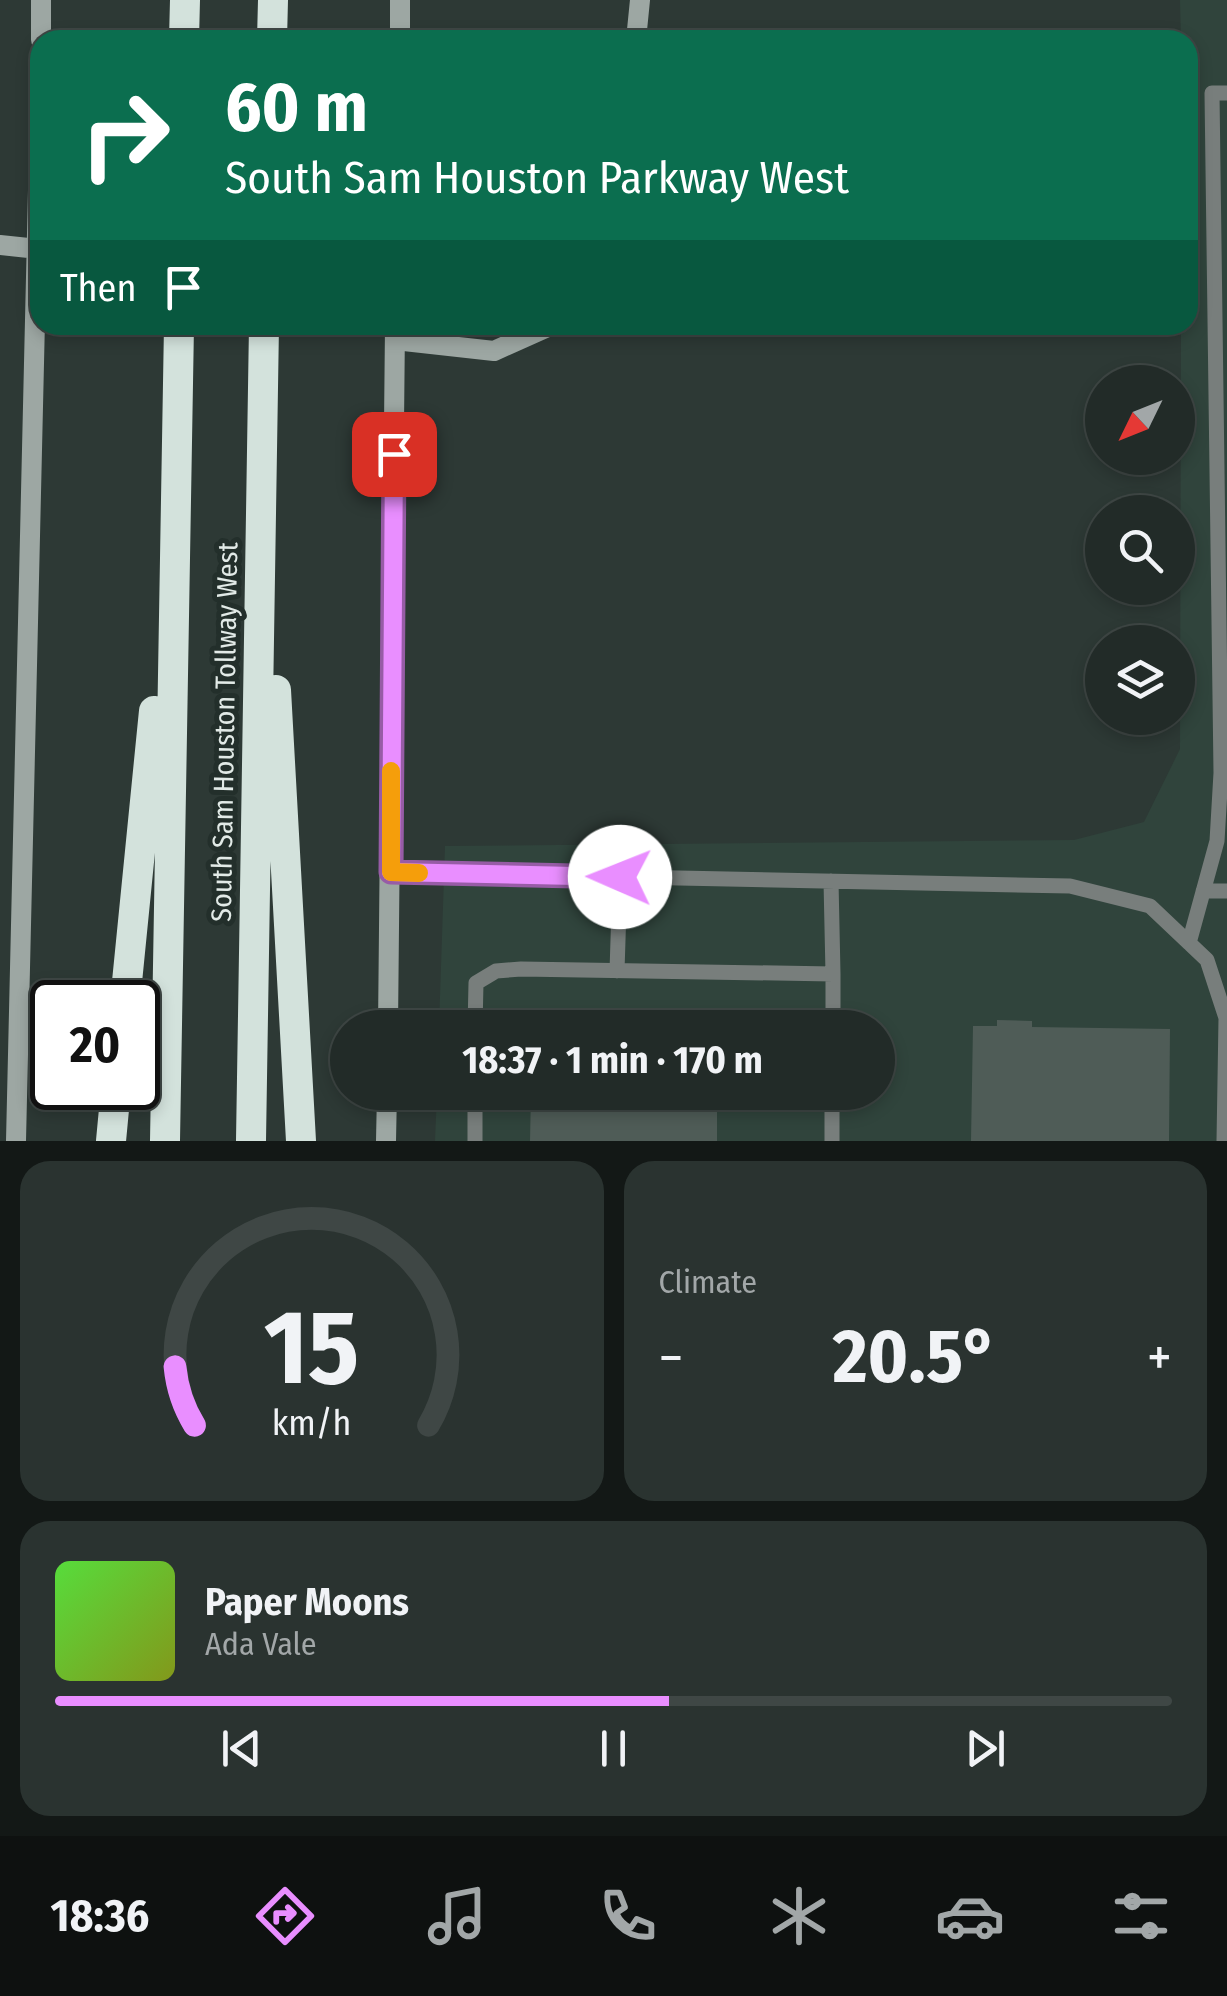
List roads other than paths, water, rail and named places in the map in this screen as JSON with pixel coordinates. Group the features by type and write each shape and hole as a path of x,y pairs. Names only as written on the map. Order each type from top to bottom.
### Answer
{"highway":[{"path":"184,30 185,0"},
{"path":"272,30 273,0"},
{"name":"South Sam Houston Tollway West","path":"165,1141 178,335"},
{"name":"South Sam Houston Tollway West","path":"251,1141 264,335"},
{"path":"262,425 300,1141"},
{"path":"127,980 175,504"},
{"path":"111,1141 114,1110"}],"main road":[{"path":"41,0 41,30"},
{"path":"400,0 400,30"},
{"path":"637,30 640,0"},
{"path":"0,245 30,248"},
{"path":"16,1141 36,335"},
{"path":"388,1010 395,335"},
{"path":"406,335 494,351 530,335"},
{"path":"386,1141 387,1110"}],"lane":[{"path":"1189,943 1217,841 1221,311 1212,93 1227,93"},
{"path":"391,872 1070,886 1150,906 1207,960 1226,1018 1224,1141"},
{"path":"618,970 620,877"},
{"path":"831,881 833,1010"},
{"path":"1203,891 1227,891"},
{"path":"476,1010 476,982 496,971 833,974"},
{"path":"475,1110 475,1141"},
{"path":"832,1110 832,1141"}]}
